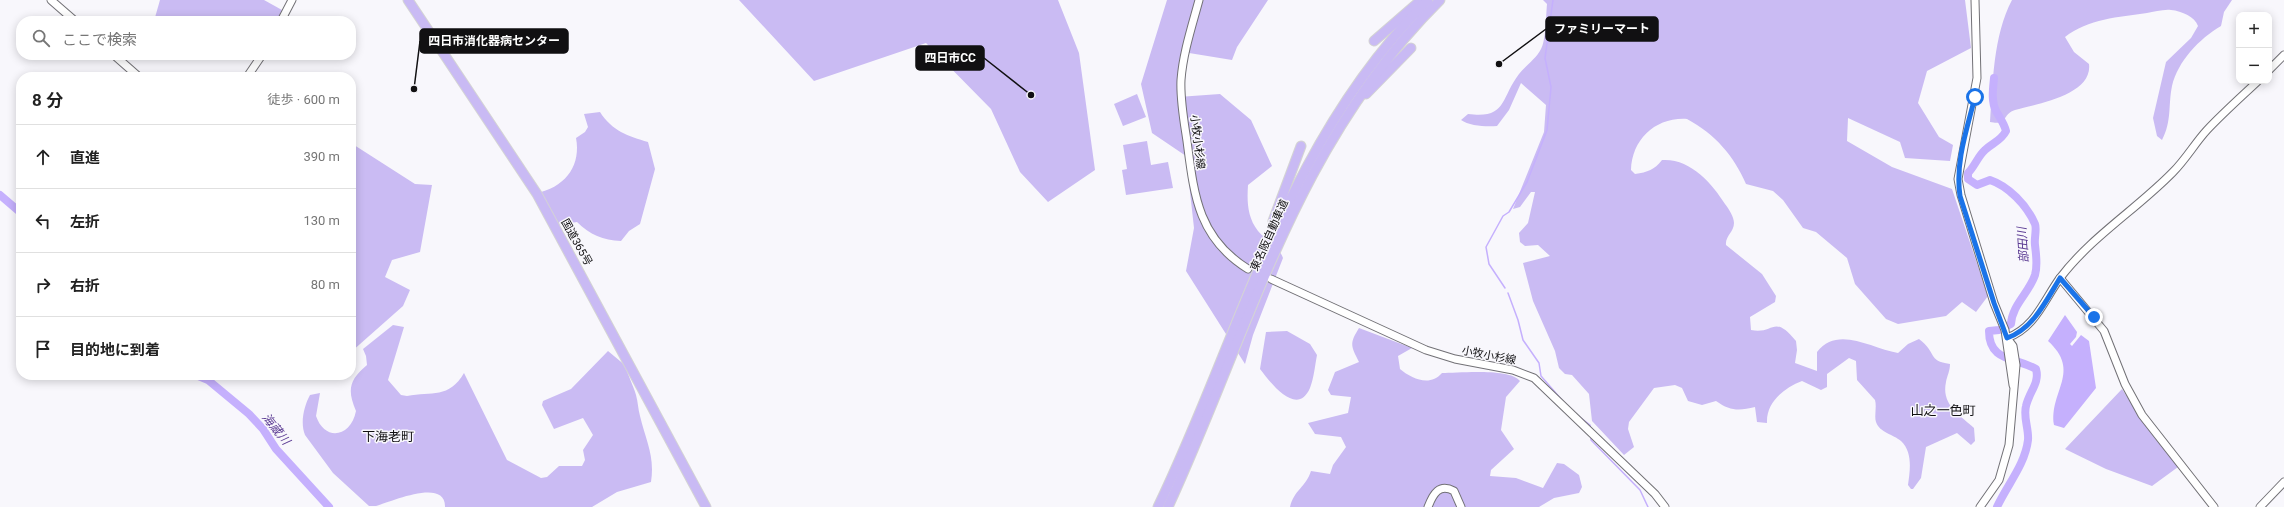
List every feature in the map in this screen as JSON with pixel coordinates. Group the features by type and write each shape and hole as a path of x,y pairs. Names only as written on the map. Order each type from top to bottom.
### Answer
{"highway":[{"name":"国道365号","path":"408,0 537,194 706,507"},
{"path":"1374,41 1421,0"},
{"name":"東名阪自動車道","path":"1158,507 1247,294 1291,195 1332,122 1382,51 1428,0"},
{"name":"東名阪自動車道","path":"1168,507 1270,260 1299,198 1325,150 1371,79 1407,34 1440,0"},
{"path":"1325,150 1369,92 1411,48"},
{"path":"1247,294 1301,146"}],"street":[{"path":"52,0 70,16"},
{"path":"284,16 292,0"},
{"name":"小牧小杉線","path":"1199,0 1184,62 1181,82 1193,190 1198,207 1216,242 1228,255 1248,269"},
{"path":"1975,0 1976,88 1960,159 1958,179 1960,196 1992,297 2004,327 2009,354 2014,365"},
{"path":"2272,67 2284,55"},
{"path":"120,60 133,72"},
{"path":"250,72 259,60"},
{"path":"2007,338 2018,334 2036,316 2060,278 2097,238 2173,172 2207,130 2255,84"},
{"path":"2060,278 2104,331 2125,384 2142,415 2214,507"},
{"name":"小牧小杉線","path":"1271,279 1426,350 1455,359 1525,374 1544,386 1591,434 1655,494 1665,507"},
{"path":"1980,507 1999,480 2007,457 2014,365 2013,346 2007,338"},
{"path":"2260,507 2284,482"},
{"path":"1428,507 1433,494 1437,490 1443,488 1454,491 1461,507"}],"shaded area":[{"path":"160,0 264,0 282,10 279,16 155,16"},
{"path":"739,0 1058,0 1079,53 1095,170 1048,202 1020,172 991,109 926,43 814,81"},
{"path":"1167,0 1268,0 1237,47 1232,60 1183,52 1178,97 1220,94 1251,120 1272,166 1248,185 1248,209 1254,226 1278,249 1283,258 1253,335 1245,364 1186,271 1194,228 1186,156 1152,133 1141,84"},
{"path":"1543,0 1965,0 1971,48 1927,71 1918,103 1939,137 1953,145 1950,161 1905,158 1900,142 1848,118 1847,141 1892,167 1952,189 1988,296 1976,312 1962,302 1946,316 1898,324 1886,319 1855,284 1847,258 1816,232 1803,228 1783,200 1773,191 1746,184 1736,164 1715,139 1687,119 1676,119 1665,122 1648,132 1636,149 1632,159 1631,170 1635,174 1644,172 1656,166 1662,160 1672,160 1682,163 1699,173 1714,188 1730,211 1734,221 1733,229 1727,239 1726,245 1762,274 1776,296 1775,302 1750,317 1751,330 1759,331 1774,327 1782,328 1796,341 1797,350 1795,363 1817,371 1817,352 1825,344 1835,340 1845,339 1856,341 1898,353 1908,344 1919,339 1925,344 1938,361 1950,364 1945,390 1946,397 1953,409 1974,428 1975,441 1971,445 1957,433 1926,447 1921,478 1913,489 1911,489 1908,485 1910,462 1905,445 1898,439 1880,429 1878,426 1875,420 1875,400 1857,380 1856,361 1849,358 1827,374 1827,387 1821,390 1802,381 1783,392 1773,402 1767,415 1767,423 1757,422 1755,407 1735,409 1726,407 1716,401 1702,405 1688,401 1682,388 1675,385 1654,388 1629,422 1628,429 1634,447 1624,455 1592,421 1589,394 1572,375 1565,374 1559,368 1555,351 1533,301 1523,263 1550,256 1538,245 1525,246 1520,242 1519,233 1528,223 1535,192 1531,192 1520,207 1513,209 1544,132 1546,105 1521,83 1509,110 1497,126 1473,125 1461,120 1468,114 1481,115 1496,110 1505,99 1519,74 1539,53 1543,45 1546,27 1547,4"},
{"path":"2012,0 2232,0 2224,12 2221,26 2197,44 2184,59 2179,68 2172,86 2169,120 2162,140 2157,136 2153,118 2166,62 2191,38 2198,26 2194,20 2188,15 2171,10 2165,10 2104,20 2084,26 2074,31 2065,37 2074,52 2089,64 2088,75 2082,83 2073,91 2062,96 2015,110 2008,114 2002,121 1996,123 1990,122 1993,75 1997,44"},
{"path":"1137,94 1146,117 1123,126 1114,104"},
{"path":"600,112 610,124 621,132 648,142 655,169 640,224 629,231 621,241 597,236 577,222 559,225 541,192 550,189 565,179 574,165 577,147 576,138 585,132 588,127 584,114"},
{"path":"1147,141 1151,165 1168,162 1173,188 1126,195 1122,170 1127,169 1123,145"},
{"path":"356,146 415,184 432,185 420,252 392,260 385,277 410,290 403,306 356,348"},
{"path":"2065,315 2077,332 2076,337 2070,344 2072,346 2081,335 2089,341 2096,388 2064,428 2054,425 2056,402 2064,372 2063,362 2058,352 2048,341"},
{"path":"393,325 404,327 388,380 401,395 416,395 446,390 452,387 464,373 507,460 541,478 547,477 559,466 582,466 585,460 583,450 593,435 583,418 554,429 542,405 543,401 571,389 608,351 626,366 635,391 639,413 651,456 651,482 617,492 592,507 445,507 443,498 437,494 427,492 404,497 376,506 369,506 333,473 305,435 303,425 303,415 310,395 320,393 316,416 325,430 331,433 338,433 344,431 349,426 356,411 351,397 351,386 354,380 356,380 356,376 367,365 366,356 363,349"},
{"path":"1359,328 1412,348 1398,356 1400,369 1410,376 1421,380 1432,380 1442,373 1484,372 1506,374 1520,381 1506,397 1501,430 1514,449 1491,470 1490,476 1516,478 1543,488 1557,463 1564,464 1579,475 1582,487 1579,493 1554,498 1539,507 1290,507 1294,496 1306,481 1311,471 1330,474 1333,465 1346,447 1341,437 1315,434 1308,423 1348,413 1351,397 1331,395 1328,390 1335,372 1359,362 1354,352 1352,342"},
{"path":"1287,331 1310,344 1317,355 1310,388 1305,396 1298,400 1291,399 1284,395 1270,382 1260,369 1266,332"},
{"path":"2122,389 2150,432 2178,467 2152,486 2106,469 2065,449"}],"waterway":[{"path":"1505,288 1489,264 1486,247 1503,216 1509,212 1527,182 1547,130 1551,87 1545,58 1553,0"},
{"name":"部田川","path":"1994,78 1993,103 2006,131 2002,137 1980,155 1968,173 1968,179 1977,185 1990,180 1997,183 2004,187 2022,203 2032,217 2036,226 2035,242 2037,264 2035,275 2029,288 2014,311 2011,324 1999,330 1989,331 1990,341 1993,348 1998,353 2036,369 2037,374 2037,379 2027,401 2025,410 2028,436 2026,449 2020,466 1997,507"},
{"name":"海蔵川","path":"0,195 16,209"},
{"path":"1508,293 1518,320 1523,340 1539,363 1541,376 1561,399"},
{"name":"海蔵川","path":"208,380 249,414 263,429 276,449 329,507"},
{"path":"1577,415 1590,425 1591,430"},
{"path":"1591,436 1591,440 1640,490 1648,507"}],"place":[{"name":"ファミリーマート","path":"1499,64"},
{"name":"四日市消化器病センター","path":"414,89"},
{"name":"四日市CC","path":"1031,95"}],"district":[{"name":"山之一色町","path":"1943,410"},
{"name":"下海老町","path":"388,436"}],"route":[{"path":"1975,97 1960,159 1958,179 1960,196 1968,216 1994,303 2007,338 2018,334 2036,316 2060,278 2094,317"}]}
